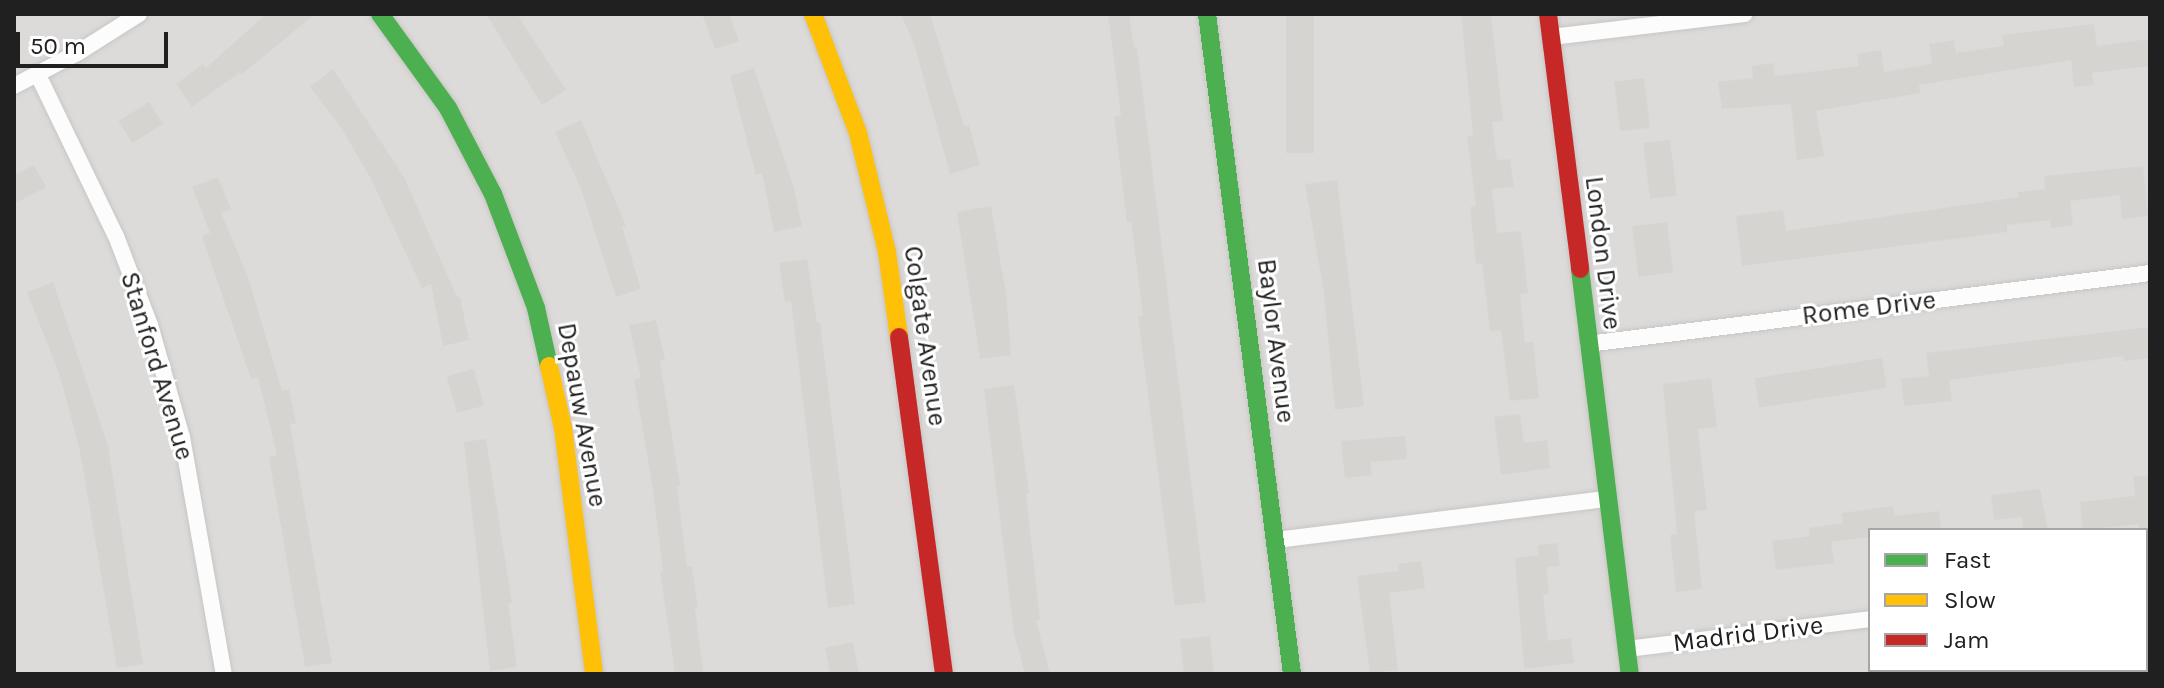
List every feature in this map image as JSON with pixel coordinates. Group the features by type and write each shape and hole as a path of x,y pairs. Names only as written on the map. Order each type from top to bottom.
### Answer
{"street":[{"path":"14,86 38,75 139,14"},
{"name":"Depauw Avenue","path":"380,14 448,108 471,149 515,246 536,308 563,428 594,674"},
{"name":"Colgate Avenue","path":"813,14 858,133 887,252 944,674"},
{"name":"Baylor Avenue","path":"1207,14 1292,674"},
{"name":"London Drive","path":"1548,14 1630,674"},
{"path":"1551,37 1745,14"},
{"name":"Stanford Avenue","path":"38,75 109,221 150,325 185,452 224,674"},
{"name":"Rome Drive","path":"1588,344 2150,273"},
{"path":"1276,540 1607,499"},
{"name":"Madrid Drive","path":"1627,649 1868,619"}],"shaded area":[{"path":"14,14 2150,14 2150,674 14,674"}],"building":[{"path":"266,14 315,14 241,75 239,73 192,107 176,84 203,64 206,68"},
{"path":"486,14 517,14 566,90 542,105"},
{"path":"702,14 729,14 739,41 715,49"},
{"path":"901,14 930,14 964,126 969,125 980,165 950,174 915,47"},
{"path":"1108,14 1129,14 1134,48 1137,47 1206,602 1175,606 1138,316 1143,316 1114,117 1121,115"},
{"path":"1286,14 1314,14 1314,153 1286,153"},
{"path":"1461,14 1491,14 1503,121 1492,122 1497,160 1510,159 1514,187 1492,189 1497,233 1521,231 1528,293 1520,294 1525,343 1533,342 1539,398 1510,401 1501,330 1490,331 1482,263 1476,264 1470,207 1476,206 1467,136 1473,135"},
{"path":"2094,24 2097,46 2150,39 2150,66 2092,73 2094,85 2074,87 2071,60 1919,85 1920,93 1816,111 1824,156 1797,160 1791,104 1722,109 1718,82 1753,78 1752,66 1773,63 1775,76 1859,66 1857,54 1881,50 1884,72 1932,64 1929,44 1954,40 1956,53 2004,46 2002,35"},
{"path":"754,68 794,188 802,226 774,232 762,173 756,175 730,76"},
{"path":"333,69 404,177 457,297 460,297 469,340 443,346 431,284 422,288 372,181 342,129 310,87"},
{"path":"1644,78 1650,128 1620,131 1614,82"},
{"path":"149,102 163,124 132,143 118,121"},
{"path":"581,120 626,226 622,227 641,289 616,297 581,189 555,132"},
{"path":"1670,140 1677,196 1650,199 1643,143"},
{"path":"34,165 46,187 14,204 14,175"},
{"path":"2143,166 2148,216 2122,219 2120,195 2070,201 2073,225 2051,228 2050,220 2007,225 2007,232 1742,266 1736,216 1783,210 1786,231 2019,197 2018,192 2045,189 2044,176"},
{"path":"218,177 231,209 221,213 248,277 282,391 289,389 296,423 290,424 332,663 305,667 269,457 277,455 258,377 251,379 202,236 210,233 192,187"},
{"path":"1337,180 1364,406 1335,410 1324,293 1305,184"},
{"path":"991,206 1006,294 1011,355 980,359 957,212"},
{"path":"1667,222 1673,273 1638,277 1632,226"},
{"path":"807,259 817,323 820,322 855,604 828,608 791,301 785,302 779,263"},
{"path":"53,282 108,446 143,664 117,668 80,451 59,373 27,292"},
{"path":"656,320 665,360 660,361 680,486 677,487 687,567 692,566 698,608 695,608 703,672 675,674 660,571 663,571 653,490 634,379 641,378 629,325"},
{"path":"2150,327 2150,358 2124,361 2123,356 1949,380 1952,401 1904,406 1901,379 1929,376 1926,353"},
{"path":"1882,358 1887,388 1759,408 1755,378"},
{"path":"474,369 484,406 457,413 447,376"},
{"path":"1711,378 1717,427 1698,429 1707,510 1694,511 1702,589 1676,592 1670,535 1677,534 1663,384"},
{"path":"1014,385 1029,493 1026,494 1040,620 1036,620 1050,674 1025,674 1014,633 984,389"},
{"path":"1520,414 1524,443 1547,440 1550,468 1501,475 1494,417"},
{"path":"1405,436 1407,459 1370,462 1372,475 1345,478 1341,441"},
{"path":"486,439 512,603 508,603 517,667 490,671 464,442"},
{"path":"2150,475 2150,529 2139,528 2139,524 2083,528 2080,502 2135,496 2133,477"},
{"path":"2040,489 2048,528 2023,528 2022,517 1994,520 1991,495"},
{"path":"1893,506 1895,516 1939,511 1941,528 1868,528 1868,537 1831,542 1834,563 1776,570 1772,541 1810,536 1809,528 1843,523 1842,513"},
{"path":"1557,543 1560,566 1546,567 1549,594 1543,595 1548,641 1571,638 1574,663 1524,669 1515,558 1539,555 1538,545"},
{"path":"1421,561 1425,588 1389,593 1398,670 1370,673 1357,576 1399,571 1398,564"},
{"path":"1210,636 1214,672 1184,674 1180,639"},
{"path":"853,642 859,674 830,674 825,648"}],"traffic: fast":[{"path":"380,14 448,108 493,194 536,308 549,366"},
{"path":"1207,14 1292,674"},
{"path":"1580,269 1630,674"}],"traffic: slow":[{"path":"813,14 858,133 887,252 899,337"},
{"path":"549,366 563,428 594,674"}],"traffic: jam":[{"path":"1548,14 1580,269"},
{"path":"899,337 944,674"}]}
